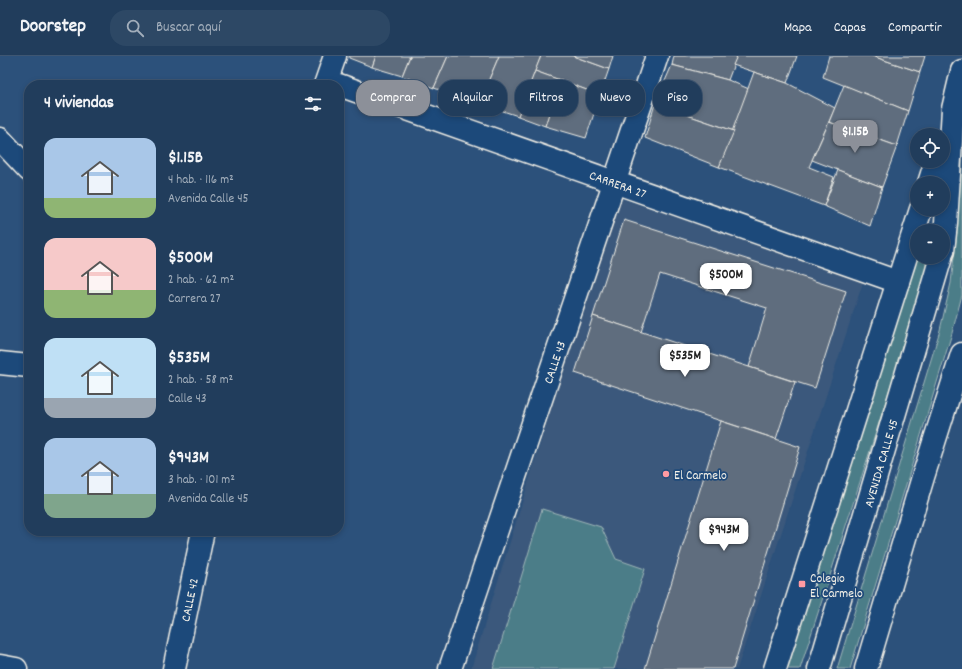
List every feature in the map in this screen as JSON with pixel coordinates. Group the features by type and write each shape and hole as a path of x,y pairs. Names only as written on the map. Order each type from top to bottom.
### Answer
{"street":[{"path":"332,80 335,56"},
{"name":"CALLE 43","path":"450,669 657,56"},
{"path":"947,128 962,71"},
{"name":"CARRERA 27","path":"344,88 898,282"},
{"path":"946,224 953,109"},
{"path":"0,139 24,165"},
{"path":"775,669 919,216"},
{"name":"AVENIDA CALLE 45","path":"819,669 939,264"},
{"path":"866,669 923,477 962,354"},
{"path":"0,363 24,365"},
{"name":"CALLE 42","path":"174,669 202,536"},
{"path":"0,666 16,669"}],"shaded area":[{"name":"El Carmelo","path":"616,197 864,279 737,669 471,669"}],"green space":[{"path":"962,106 962,295 952,333 850,669 837,669 940,330 951,283 957,230"},
{"path":"915,264 926,264 926,276 800,669 784,669"},
{"path":"542,509 601,527 616,559 645,569 614,669 493,669"}],"building":[{"path":"349,56 376,56 372,67 349,58"},
{"path":"376,56 410,56 402,76 372,67"},
{"path":"410,56 448,56 434,88 430,86 430,80 413,80 402,76"},
{"path":"448,56 499,56 489,80 438,80 438,89 434,88"},
{"path":"499,56 541,56 532,80 515,80 515,115 507,112 507,80 489,80"},
{"path":"541,56 573,56 609,69 605,80 586,80 586,90 578,87 578,80 559,80 535,71"},
{"path":"573,56 613,56 609,69"},
{"path":"674,56 737,56 728,80 672,65"},
{"path":"737,56 797,56 787,83 733,65"},
{"path":"829,56 872,56 920,72 908,111 823,77"},
{"path":"872,56 925,56 920,72"},
{"path":"672,65 728,80 749,89 734,131 690,116 702,116 702,80 665,80"},
{"path":"535,71 560,80 532,80"},
{"path":"754,72 787,83 835,108 809,167 834,177 824,206 719,167"},
{"path":"844,85 908,111 897,146 829,122"},
{"path":"578,87 586,90 586,116 593,116 586,138 545,126 548,116 578,116"},
{"path":"653,111 653,116 690,116 734,131 719,167 645,138"},
{"path":"518,116 548,116 545,126"},
{"path":"829,122 897,146 882,187 812,160"},
{"path":"838,170 882,187 870,226 824,206"},
{"path":"624,220 846,291 815,388 749,367 767,308 660,274 641,332 593,316"},
{"path":"593,316 795,382 776,439 575,373"},
{"path":"721,421 800,447 733,669 645,669"}],"place":[{"name":"El Carmelo","path":"666,474"},
{"name":"Colegio El Carmelo","path":"802,584"}]}
